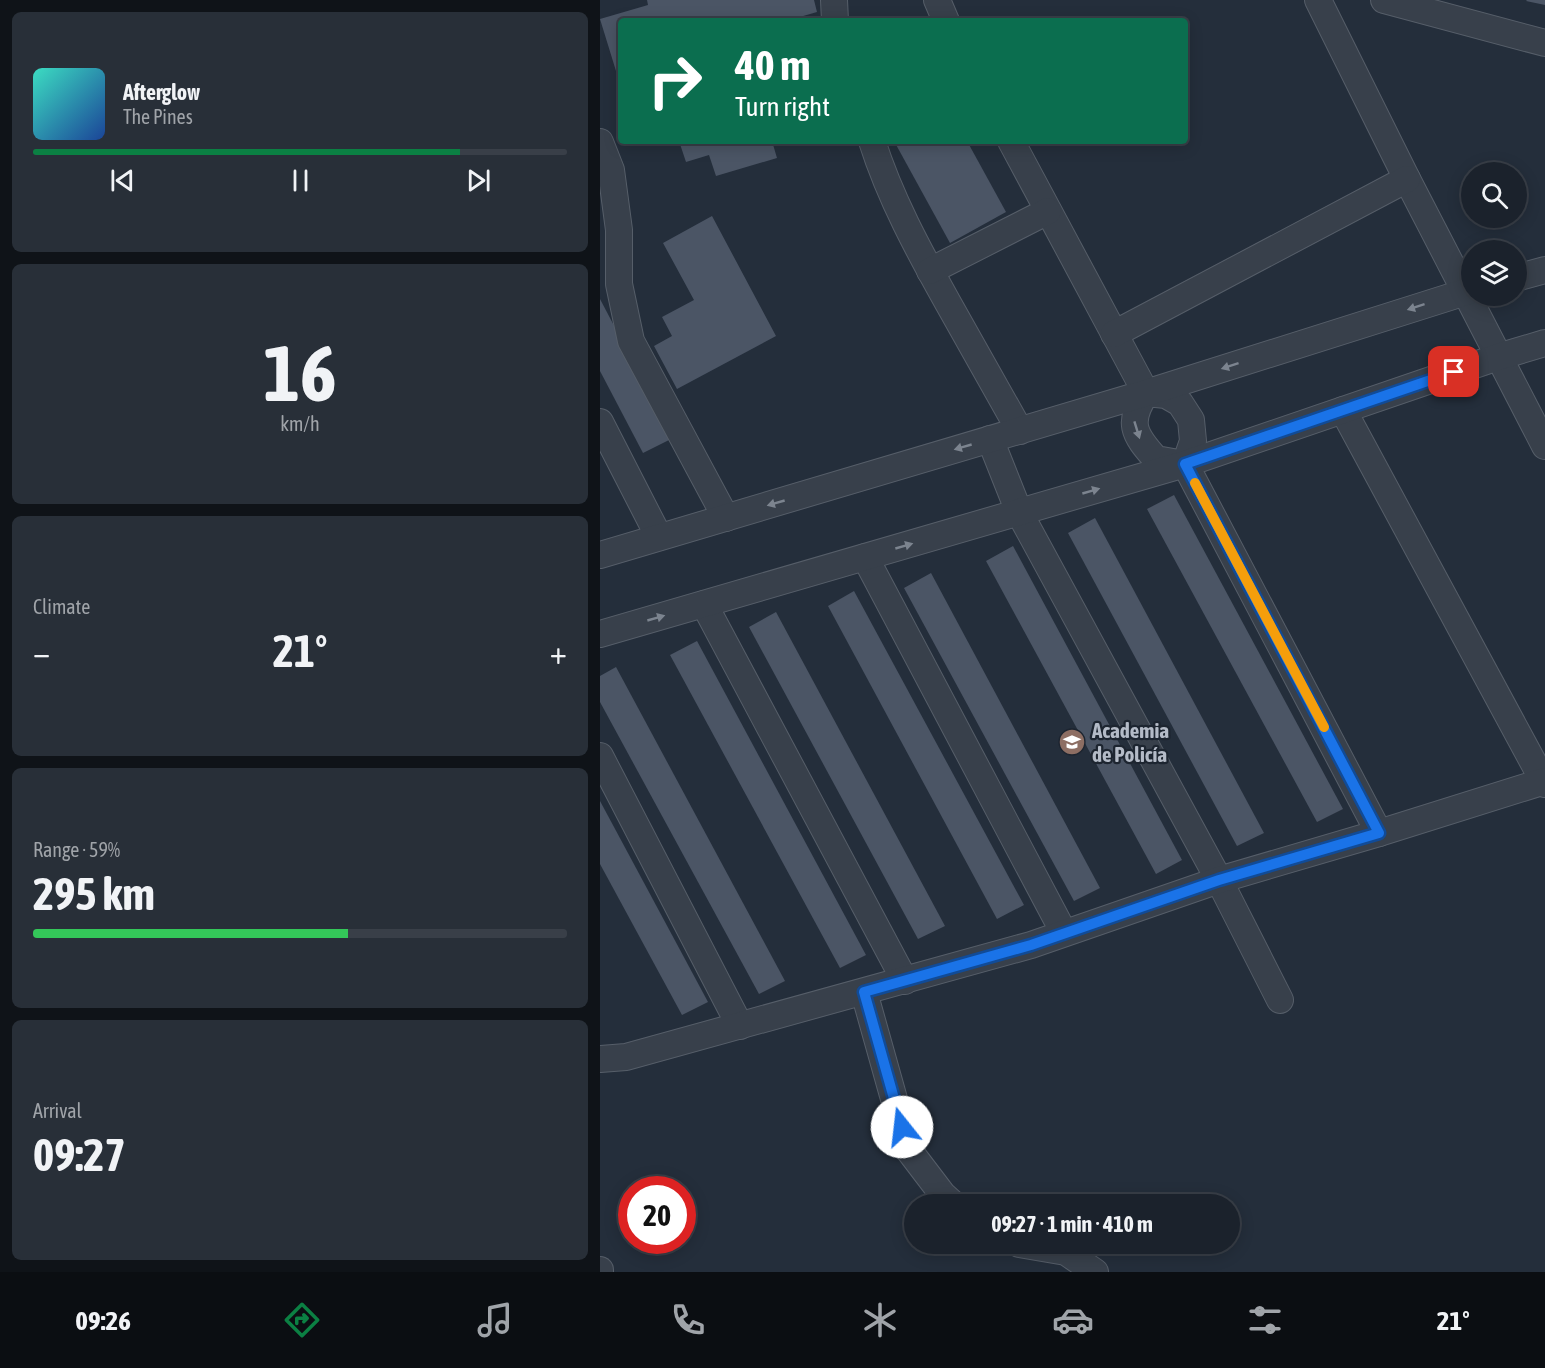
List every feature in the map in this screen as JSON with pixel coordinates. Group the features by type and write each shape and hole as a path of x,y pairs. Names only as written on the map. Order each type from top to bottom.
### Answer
{"lane":[{"path":"834,0 835,18"},
{"path":"937,0 945,18"},
{"path":"1318,0 1407,179 1461,278"},
{"path":"1384,0 1545,43"},
{"path":"600,142 611,170 619,230 618,284 631,341 726,518"},
{"path":"873,144 879,165 899,212 1020,430"},
{"path":"1013,144 1146,393"},
{"path":"1114,334 1407,179"},
{"path":"930,271 1048,211"},
{"path":"1527,275 1545,270"},
{"path":"600,555 1146,393 1461,293"},
{"path":"1475,306 1498,357 1545,446"},
{"path":"600,634 1185,464 1498,357 1545,344"},
{"path":"1146,393 1166,395 1180,403 1191,420 1193,441 1185,464 1379,833"},
{"path":"1146,393 1136,408 1134,421 1137,435 1156,459 1185,464"},
{"path":"600,1059 626,1057 1031,945 1219,880 1544,782 1343,410"},
{"path":"600,422 659,537"},
{"path":"990,439 1019,512 1219,880 1280,1000"},
{"path":"865,557 1064,933"},
{"path":"704,604 905,981"},
{"path":"600,756 740,1026"},
{"path":"864,992 908,1149 942,1194"},
{"path":"1069,1254 1095,1272"}],"building":[{"path":"647,0 814,0 817,12 796,18 618,18 618,71 616,71 600,19 648,5"},
{"path":"1545,0 1545,5 1526,1"},
{"path":"680,144 773,144 777,158 716,176 709,155 686,162"},
{"path":"896,144 969,144 1006,212 950,243"},
{"path":"712,216 776,336 677,389 654,346 672,336 662,317 694,300 663,243"},
{"path":"600,299 673,438 643,453 600,371"},
{"path":"1174,495 1343,809 1317,822 1147,509"},
{"path":"1095,518 1264,833 1237,846 1068,533"},
{"path":"1013,546 1182,860 1156,874 986,561"},
{"path":"931,573 1100,888 1074,901 904,588"},
{"path":"854,591 1024,905 997,919 828,606"},
{"path":"776,612 945,926 918,939 749,627"},
{"path":"697,641 866,955 840,968 670,655"},
{"path":"616,667 785,981 759,994 600,702 600,676"},
{"path":"600,801 708,1002 682,1015 600,864"}],"slow traffic":[{"path":"1195,483 1324,727"}],"place":[{"name":"Academia de Policía","path":"1072,742"}],"route":[{"path":"902,1127 864,992 1031,945 1219,880 1379,833 1185,464 1454,372"}]}
